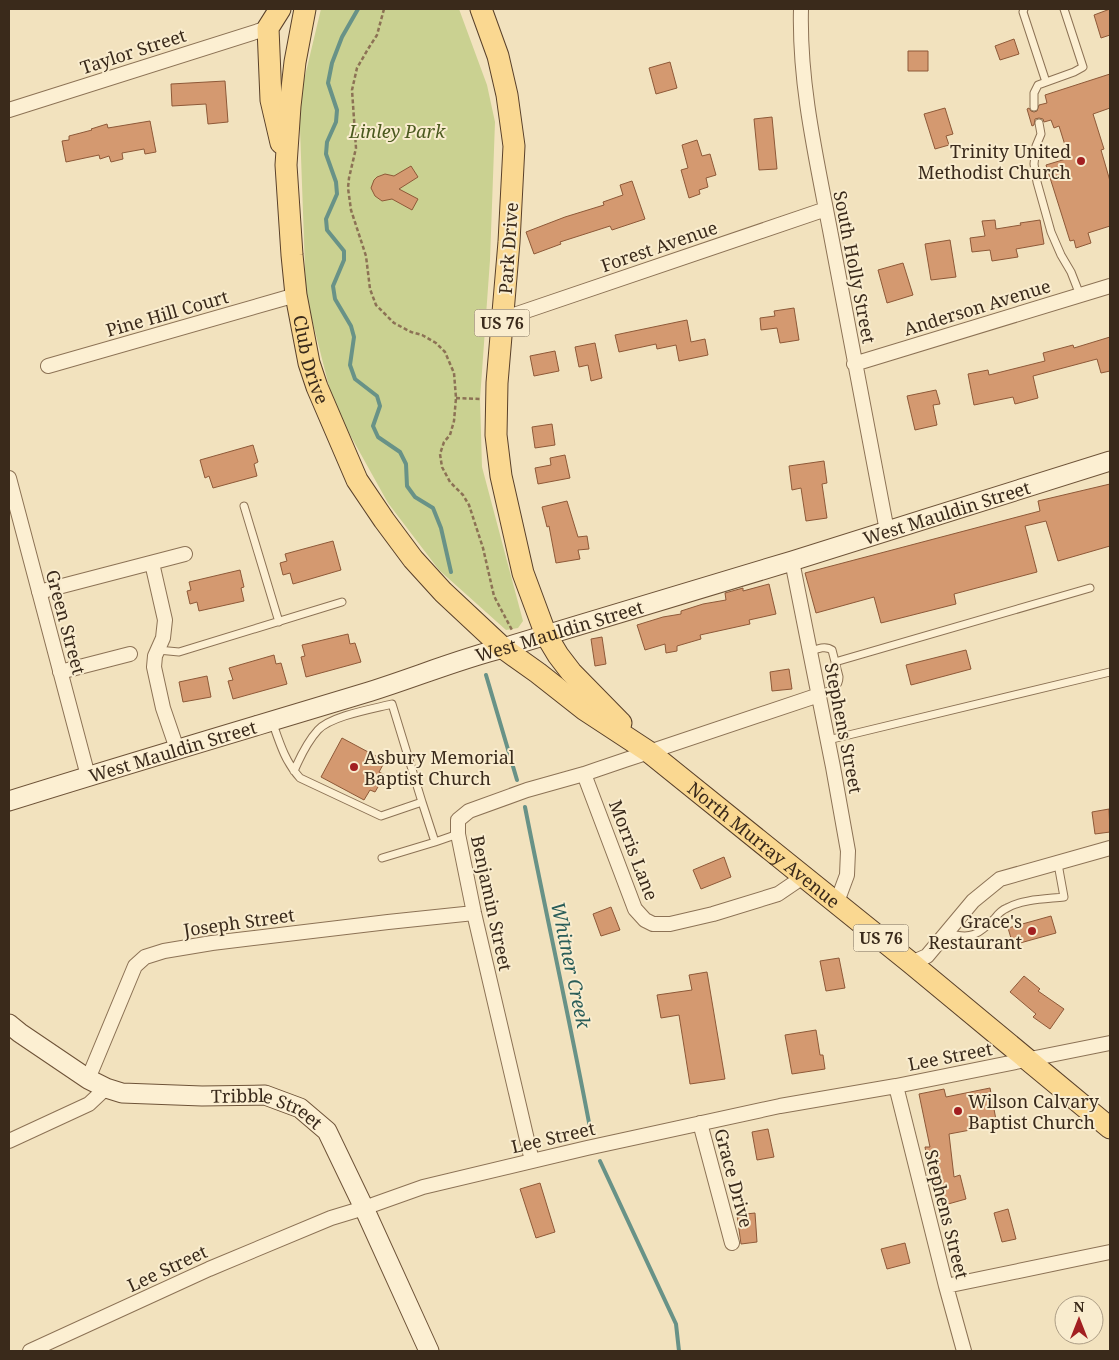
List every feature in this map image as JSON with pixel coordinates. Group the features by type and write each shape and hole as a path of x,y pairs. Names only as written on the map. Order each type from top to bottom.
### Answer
{"main road":[{"path":"280,9 268,28 271,100 286,166"},
{"name":"Club Drive","path":"305,9 295,62 286,166 296,295 309,362 316,387 356,480 413,558 442,592 512,645"},
{"name":"Park Drive","path":"481,9 498,56 507,95 514,146 509,242 497,383 496,435 501,476 523,573 546,635"},
{"name":"North Murray Avenue","path":"546,635 571,672 649,752"},
{"name":"North Murray Avenue","path":"512,645 538,673 585,710 649,752 1029,1059 1110,1128"}],"street":[{"name":"South Holly Street","path":"801,9 800,33 804,74 816,160 886,531"},
{"name":"Taylor Street","path":"9,110 268,28"},
{"name":"Forest Avenue","path":"503,315 514,315 826,209"},
{"name":"Anderson Avenue","path":"854,364 1110,286"},
{"name":"Pine Hill Court","path":"48,366 296,295"},
{"name":"West Mauldin Street","path":"9,801 382,688 480,654 792,561 1110,461"},
{"name":"Green Street","path":"9,478 88,776"},
{"path":"39,592 185,554"},
{"name":"Stephens Street","path":"792,561 848,851 847,875 836,902"},
{"path":"152,563 165,620 163,638 155,656 154,667 163,708 176,749"},
{"path":"60,672 130,654"},
{"name":"Benjamin Street","path":"532,1161 474,913 458,834 458,820 469,811 527,790 584,774 818,695"},
{"name":"Morris Lane","path":"584,774 635,909 645,920 653,924 670,924 713,914 778,894 803,877"},
{"path":"911,963 928,956 973,900 1000,879 1110,848"},
{"name":"Joseph Street","path":"88,1079 135,966 145,957 164,951 212,943 474,913"},
{"name":"Tribble Street","path":"9,1024 88,1079 122,1093 265,1095 300,1108 327,1131 429,1351"},
{"name":"Lee Street","path":"30,1351 209,1269 331,1218 423,1187 587,1148 780,1106 896,1086 1110,1043"},
{"name":"Stephens Street","path":"896,1086 964,1351"},
{"path":"9,1141 88,1104 106,1088"},
{"name":"Grace Drive","path":"700,1123 732,1243"},
{"path":"946,1286 1110,1252"}],"lane":[{"path":"1024,9 1023,12 1046,82"},
{"path":"1034,107 1034,93 1038,85 1074,72 1082,66 1064,9"},
{"path":"1039,123 1041,134 1036,146 1034,164 1037,182 1050,232 1071,272 1080,295"},
{"path":"244,506 279,622"},
{"path":"835,662 1090,588"},
{"path":"158,650 180,652 342,602"},
{"path":"810,652 824,647 832,650 839,677 836,687 818,695"},
{"path":"828,740 1110,672"},
{"path":"294,771 304,750 318,730 334,720 392,704 435,842"},
{"path":"272,721 288,762 300,778 381,816 422,802"},
{"path":"382,858 458,834"},
{"path":"947,933 968,936 980,933 1007,907 1023,902 1064,897 1058,864"}],"path":[{"path":"384,9 377,35 358,68 352,90 356,148 350,170 348,188 351,210 366,256 370,289 376,305 394,324 422,335 436,343 444,352 454,373 456,398 454,421 450,435 444,442 440,454 442,467 450,482 469,505 483,548 494,596 508,624 512,645"},
{"path":"456,398 480,399"}],"green space":[{"name":"Linley Park","path":"321,9 459,9 487,85 495,122 490,260 480,399 482,467 523,621 518,628 506,630 439,570 388,503 334,406 306,296 299,101"}],"building":[{"path":"1110,9 1110,35 1101,38 1094,15"},
{"path":"1014,39 1019,54 1000,60 995,46"},
{"path":"908,51 928,51 928,71 908,71"},
{"path":"670,62 677,88 656,94 649,68"},
{"name":"Trinity United Methodist Church","path":"1110,74 1110,108 1093,114 1104,149 1101,150 1110,181 1110,226 1088,233 1091,243 1076,248 1074,240 1070,241 1046,165 1069,158 1059,126 1054,128 1051,120 1044,122 1043,119 1039,118 1035,119 1032,126 1027,109 1029,108 1034,112 1037,111 1039,105 1047,103 1045,95"},
{"path":"225,81 228,122 208,124 206,104 172,106 171,84"},
{"path":"945,108 953,134 946,136 949,145 935,149 924,114"},
{"path":"772,117 777,169 759,170 754,119"},
{"path":"150,121 156,152 145,154 144,149 122,153 123,159 111,162 109,156 100,159 99,155 66,162 62,141 69,140 69,136 107,124 108,128"},
{"path":"697,140 702,156 710,154 716,175 706,178 708,187 699,190 700,194 689,198 681,170 688,168 682,145"},
{"path":"411,166 418,177 399,189 418,199 412,210 392,199 382,201 375,196 371,188 377,177 385,174 394,176"},
{"path":"632,181 645,219 612,230 610,226 560,242 561,244 534,254 526,232 604,205 603,202 623,195 620,185"},
{"path":"995,220 996,229 1040,220 1044,244 1016,249 1018,257 992,261 990,250 972,252 970,238 985,236 982,221"},
{"path":"950,240 956,277 931,280 925,244"},
{"path":"903,263 913,295 887,303 878,270"},
{"path":"794,308 799,340 780,343 777,328 761,330 760,318 775,316 774,311"},
{"path":"687,320 691,342 705,339 708,355 679,361 676,345 657,349 656,344 619,352 615,335"},
{"path":"1110,337 1110,371 1101,373 1097,359 1033,376 1038,398 1015,404 1013,397 974,405 968,374 988,370 989,375 1045,361 1043,353 1073,345 1074,348"},
{"path":"595,343 602,378 591,381 588,365 579,367 575,347"},
{"path":"555,351 559,371 534,376 530,356"},
{"path":"936,390 940,404 933,405 937,425 915,430 907,396"},
{"path":"552,424 555,445 535,448 532,427"},
{"path":"253,445 258,462 254,464 257,476 213,488 209,476 205,478 200,460"},
{"path":"565,455 570,478 538,484 535,468 551,465 550,458"},
{"path":"824,461 827,483 822,484 827,518 806,521 801,488 792,490 789,466"},
{"path":"1110,484 1110,546 1058,561 1046,521 1025,526 1037,572 954,594 956,604 881,623 874,597 816,613 805,573 1040,511 1038,501"},
{"path":"567,501 578,537 587,536 589,549 578,550 580,559 556,563 549,526 547,527 542,507"},
{"path":"333,541 341,570 293,584 290,573 283,575 280,563 287,561 285,554"},
{"path":"240,570 244,587 241,588 244,601 199,611 197,602 190,604 187,591 191,590 189,582"},
{"path":"769,584 776,614 749,620 750,624 700,635 701,639 677,646 677,651 666,653 665,644 645,650 637,625 681,614 681,611 703,604 726,600 725,593 743,588 743,591"},
{"path":"348,634 350,644 355,643 361,662 306,677 301,657 305,656 302,645"},
{"path":"602,637 606,664 595,666 591,639"},
{"path":"966,650 971,669 911,685 906,665"},
{"path":"274,655 276,664 281,663 287,684 233,699 228,681 233,680 229,668"},
{"path":"789,669 792,689 772,691 770,672"},
{"path":"207,676 211,697 183,702 179,682"},
{"name":"Asbury Memorial Baptist Church","path":"342,738 385,761 379,772 385,775 375,792 370,790 364,800 321,777"},
{"path":"1109,809 1110,832 1095,834 1092,812"},
{"path":"724,857 731,877 701,889 693,870"},
{"path":"611,907 620,930 601,936 593,914"},
{"name":"Grace's Restaurant","path":"1051,916 1056,933 1013,945 1008,928"},
{"path":"839,958 845,988 826,991 820,961"},
{"path":"707,972 725,1079 690,1084 679,1015 661,1018 657,995 692,990 689,975"},
{"path":"1024,976 1040,989 1038,991 1064,1009 1050,1029 1033,1017 1036,1014 1010,992"},
{"path":"816,1030 820,1055 823,1055 825,1069 792,1074 785,1035"},
{"name":"Wilson Calvary Baptist Church","path":"990,1088 997,1125 949,1134 954,1177 960,1175 966,1199 941,1206 931,1166 928,1166 925,1147 930,1147 919,1094 944,1089 946,1097"},
{"path":"768,1129 774,1157 757,1160 752,1132"},
{"path":"540,1183 555,1232 536,1238 520,1189"},
{"path":"1008,1209 1016,1239 1002,1242 994,1213"},
{"path":"755,1213 757,1242 741,1244 737,1215"},
{"path":"905,1243 910,1263 887,1269 881,1249"}],"waterway":[{"name":"Whitner Creek","path":"358,9 342,37 332,63 328,83 337,110 336,122 327,142 326,154 336,182 337,194 326,219 327,230 344,251 344,260 333,286 335,299 351,326 354,337 350,365 355,379 377,396 380,406 373,426 378,437 400,452 406,464 407,486 415,497 433,508 441,528 451,572"},
{"name":"Whitner Creek","path":"486,675 517,780"},
{"name":"Whitner Creek","path":"525,807 590,1128"},
{"name":"Whitner Creek","path":"600,1161 676,1324 679,1351"}],"place":[{"name":"Trinity United Methodist Church","path":"1081,161"},
{"name":"Asbury Memorial Baptist Church","path":"354,767"},
{"name":"Grace's Restaurant","path":"1032,931"},
{"name":"Wilson Calvary Baptist Church","path":"958,1111"}]}
